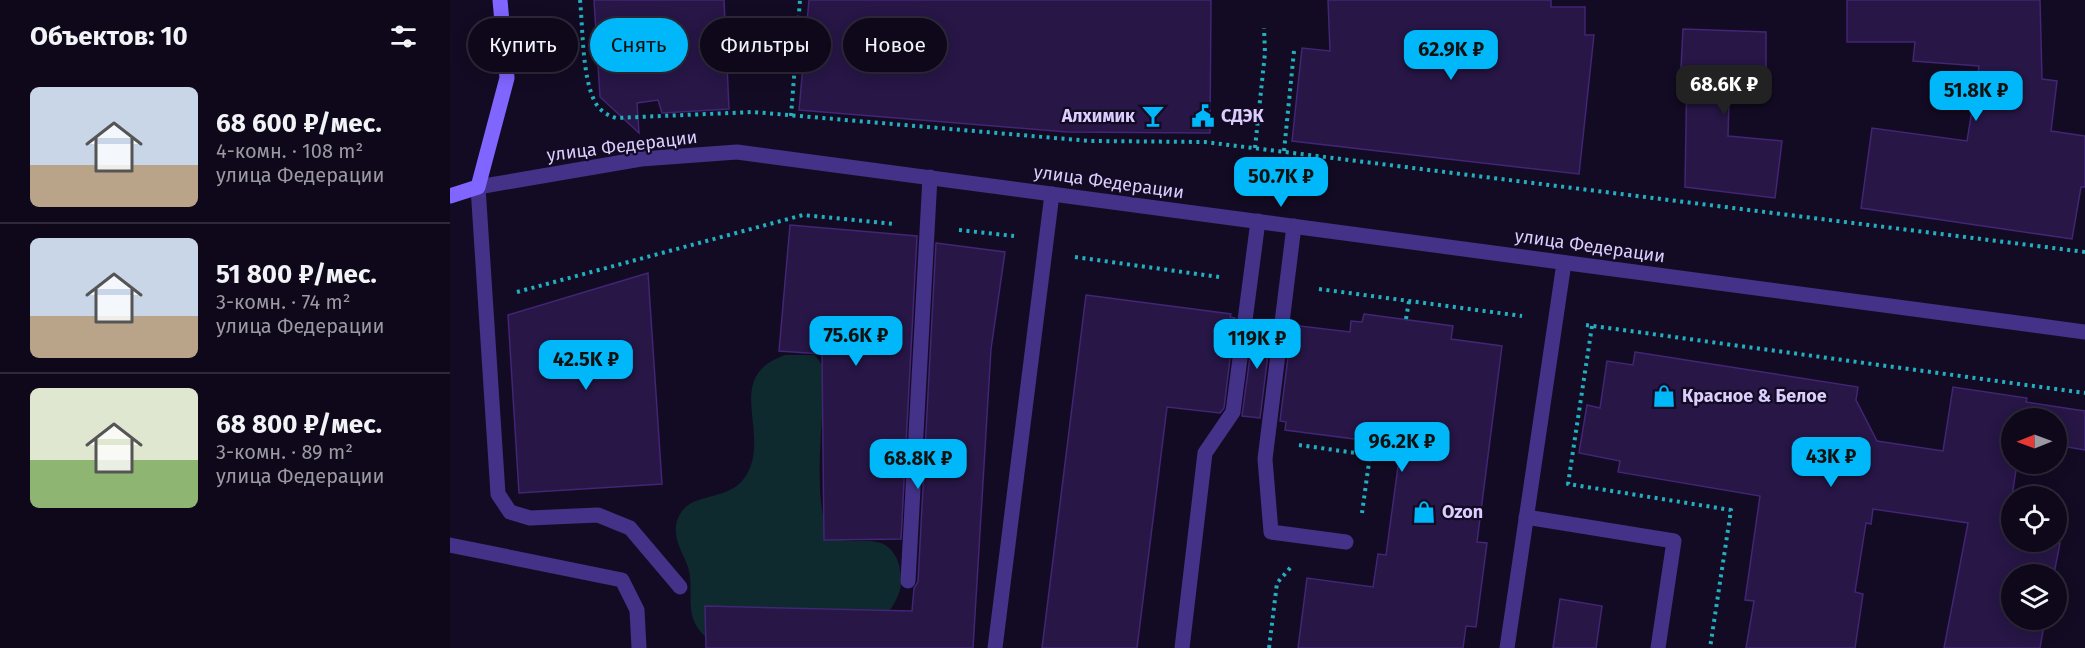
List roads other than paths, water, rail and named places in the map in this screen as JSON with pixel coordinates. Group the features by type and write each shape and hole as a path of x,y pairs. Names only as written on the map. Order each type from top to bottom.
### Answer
{"main road":[{"path":"478,187 507,78 500,0"},
{"name":"улица Федерации","path":"450,196 478,187"}],"street":[{"name":"улица Федерации","path":"478,187 641,159 737,152 2085,332"},
{"path":"908,581 930,177"},
{"path":"478,187 498,494 510,512 530,518 598,515 630,528 680,587"},
{"path":"996,648 1052,194"},
{"path":"1182,648 1205,453 1233,412 1258,221"},
{"path":"1294,226 1265,459 1271,532 1346,542"},
{"path":"1507,648 1564,263"},
{"path":"1526,517 1674,541 1658,648"},
{"path":"450,544 622,580 637,610 639,648"}],"place":[{"name":"Алхимик","path":"1153,116"},
{"name":"СДЭК","path":"1203,116"},
{"name":"Красное & Белое","path":"1664,396"},
{"name":"Ozon","path":"1424,512"}]}
